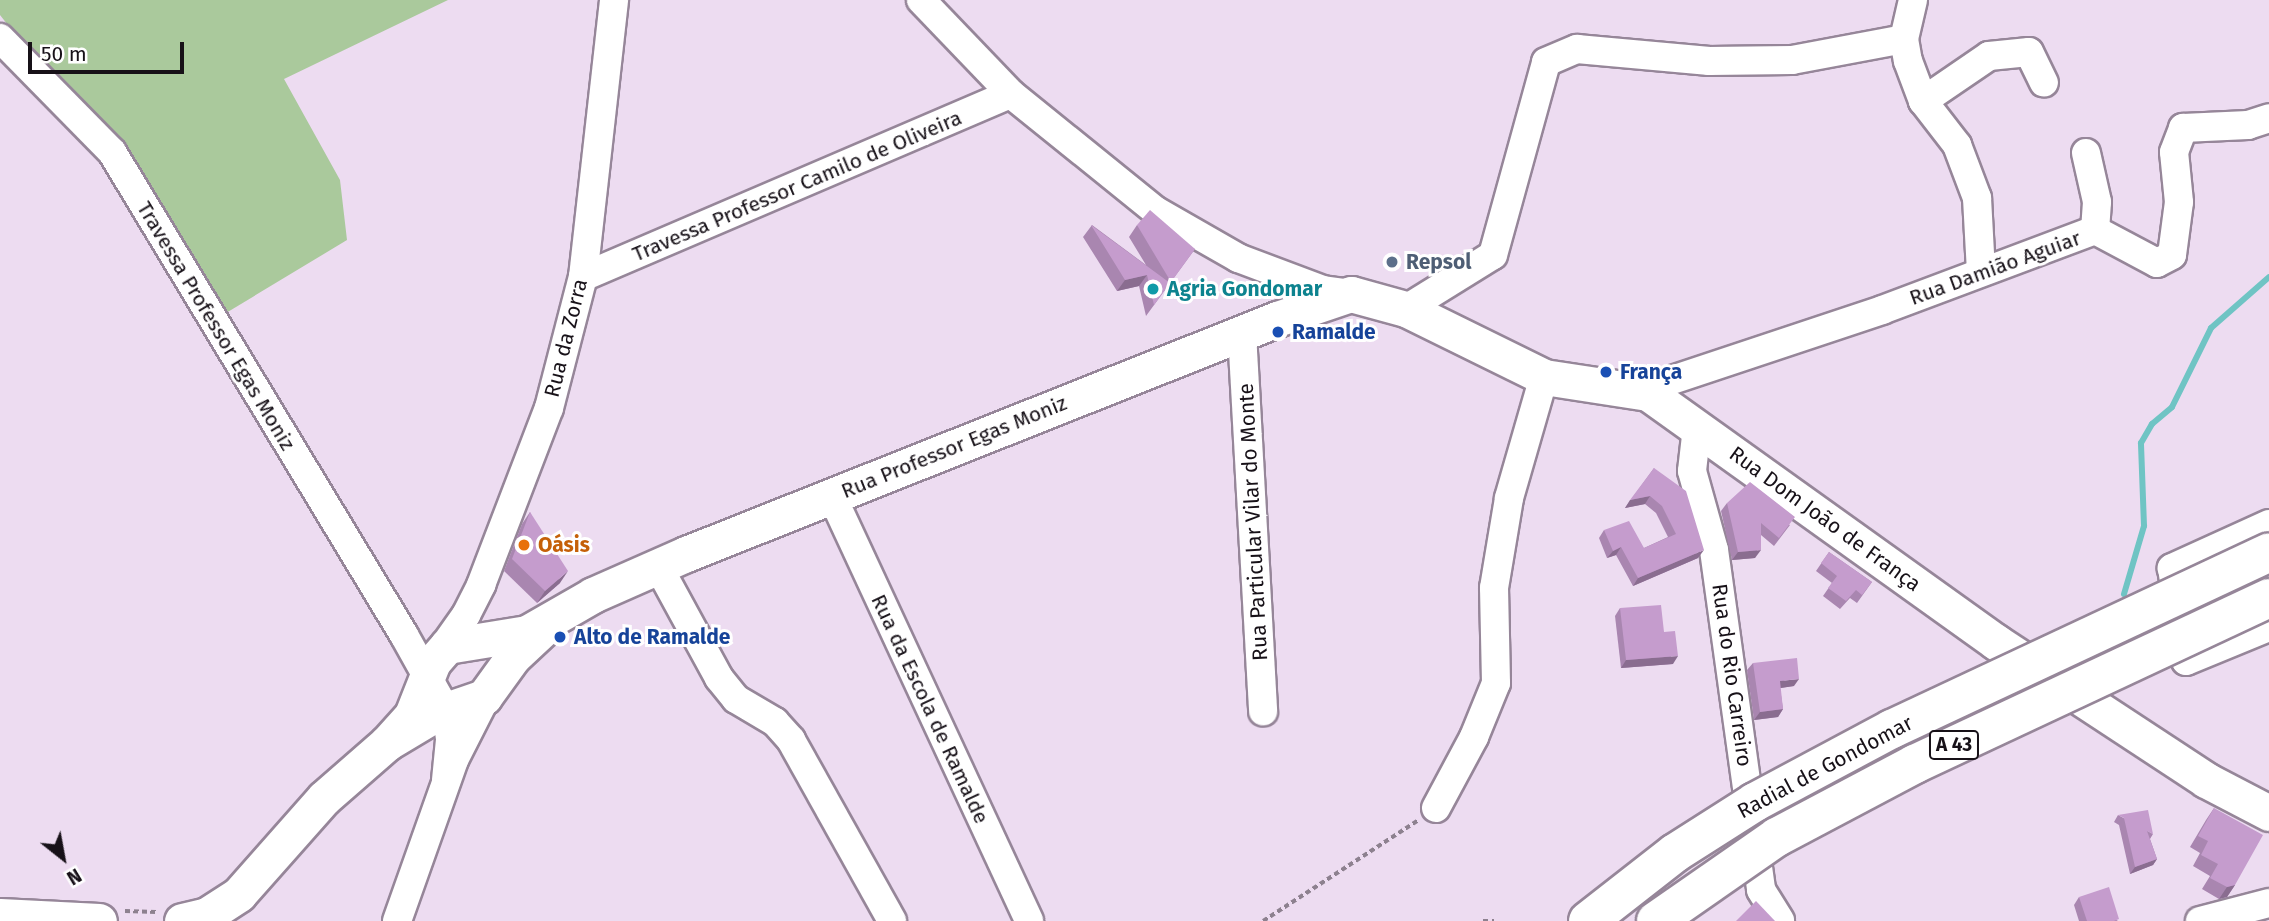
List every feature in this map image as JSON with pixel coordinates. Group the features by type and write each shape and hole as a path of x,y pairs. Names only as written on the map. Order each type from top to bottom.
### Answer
{"highway":[{"name":"Radial de Gondomar","path":"1588,921 1675,853 1755,802 1892,729 2269,552"},
{"name":"Radial de Gondomar","path":"1656,921 1777,838 1914,764 2269,598"}],"main road":[{"name":"Rua Professor Egas Moniz","path":"442,666 519,650 593,595 658,566 1242,333 1351,294"},
{"name":"Rua Dom João de França","path":"1351,294 1406,309 1544,377 1648,393 1996,642 2206,780 2269,813"},
{"name":"Rua Professor Egas Moniz","path":"182,921 207,915 239,894 271,852 324,798 387,743 442,666 527,633 564,614"},
{"path":"0,916 99,921"}],"street":[{"name":"Rua da Zorra","path":"446,780 442,666 481,585 549,408 583,277 614,0"},
{"path":"921,0 1011,94 1187,232 1287,277 1351,294"},
{"path":"1913,0 1904,39 1923,102 1957,145 1977,198 1981,272"},
{"name":"Travessa Professor Egas Moniz","path":"0,38 112,152 442,666"},
{"path":"1406,309 1493,256 1546,62 1577,49 1709,61 1792,60 1904,39"},
{"path":"1923,102 1989,56 2029,52 2044,83"},
{"name":"Travessa Professor Camilo de Oliveira","path":"583,277 1011,94"},
{"name":"Rua Damião Aguiar","path":"1648,393 1669,381 1797,340 2095,230 2157,263 2172,255 2179,202 2174,152 2183,128 2248,125 2269,118"},
{"path":"2086,153 2097,202 2095,230"},
{"name":"Rua Particular Vilar do Monte","path":"1242,333 1263,711"},
{"path":"1436,808 1474,737 1496,683 1494,588 1509,498 1544,377"},
{"name":"Rua do Rio Carreiro","path":"1698,427 1692,471 1718,574 1761,890 1780,921"},
{"name":"Rua da Escola de Ramalde","path":"832,496 1029,921"},
{"path":"2269,524 2172,568 2186,661 2269,627"},
{"path":"658,566 719,678 736,699 775,722 791,740 892,921"},
{"path":"397,921 446,780 450,740 442,666"},
{"path":"387,743 406,739 431,746 444,764 446,780"},
{"path":"2200,921 2269,904"}],"path":[{"path":"1263,921 1436,808"},
{"path":"1483,921 1494,921"}],"green space":[{"path":"0,0 448,0 284,79 340,180 347,240 226,313 131,160 45,72 0,15"}],"building":[{"path":"1150,210 1195,249 1171,282 1137,225"},
{"path":"1091,225 1170,283 1154,305 1147,275 1125,280"},
{"path":"1654,468 1686,491 1704,550 1638,578 1621,547 1613,551 1604,530 1629,521 1644,548 1676,534 1662,506 1650,496 1630,500"},
{"path":"1750,482 1795,517 1779,538 1761,523 1761,550 1738,552 1727,503"},
{"path":"530,512 568,571 545,591 512,559"},
{"path":"1829,552 1872,582 1862,595 1856,590 1846,601 1828,588 1837,576 1821,563"},
{"path":"1661,605 1664,632 1675,631 1678,656 1626,660 1620,608"},
{"path":"1797,658 1799,679 1780,681 1783,709 1760,712 1753,663"},
{"path":"2214,808 2263,835 2235,885 2227,887 2210,878 2218,864 2201,855 2208,841 2198,836"},
{"path":"2148,810 2153,834 2147,831 2157,859 2135,867 2124,818 2118,815"},
{"path":"2109,887 2119,919 2087,921 2079,897"},
{"path":"1756,901 1775,921 1736,921"}],"waterway":[{"path":"2124,594 2144,526 2141,443 2152,424 2172,407 2211,328 2269,277"}],"place":[{"name":"Repsol","path":"1392,262"},
{"name":"Agria Gondomar","path":"1153,289"},
{"name":"Ramalde","path":"1278,332"},
{"name":"França","path":"1606,372"},
{"name":"Oásis","path":"524,545"},
{"name":"Alto de Ramalde","path":"560,637"}]}
